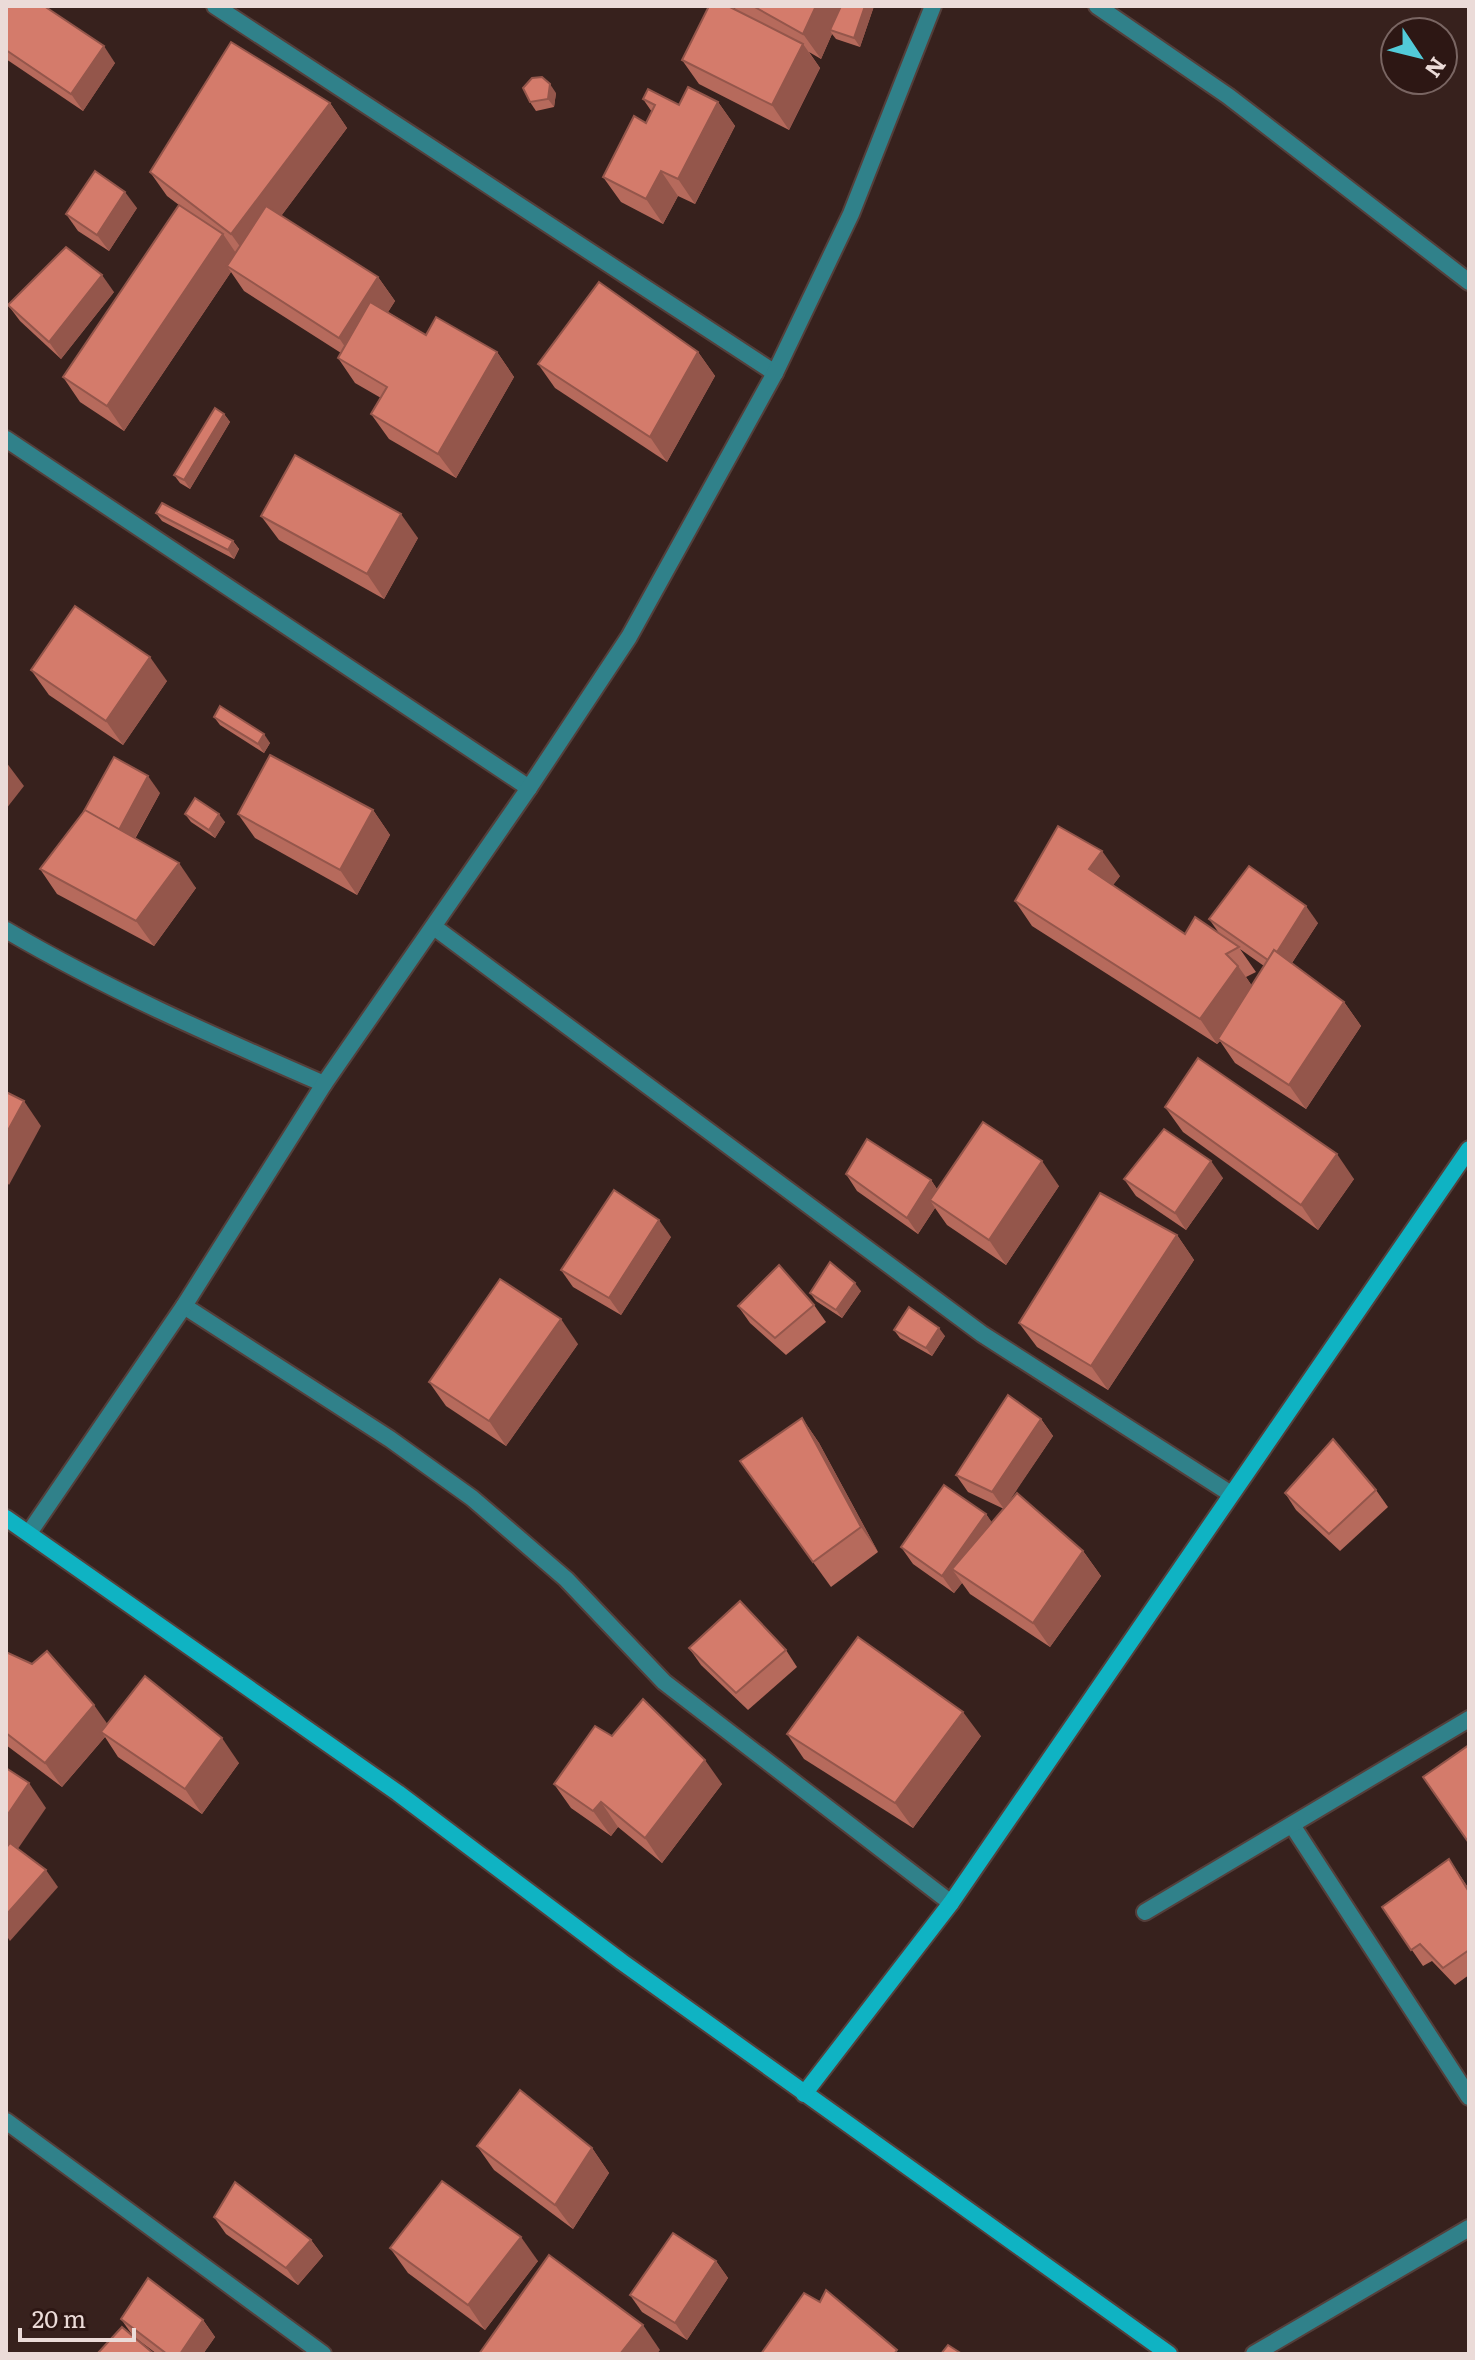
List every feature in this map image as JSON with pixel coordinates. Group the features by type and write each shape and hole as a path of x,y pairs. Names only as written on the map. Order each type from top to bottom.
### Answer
{"street":[{"path":"215,6 775,373"},
{"path":"29,1533 184,1306 324,1084 529,788 637,624 775,373 851,214 933,6"},
{"path":"1097,6 1228,96 1469,282"},
{"path":"6,439 529,788"},
{"path":"434,927 982,1334 1231,1494"},
{"path":"6,930 171,1017 324,1084"},
{"path":"804,2094 951,1903 1469,1149"},
{"path":"184,1306 390,1439 472,1498 566,1579 664,1682 951,1903"},
{"path":"6,1518 398,1793 622,1962 1169,2354"},
{"path":"1145,1912 1469,1719"},
{"path":"1292,1825 1469,2097"},
{"path":"6,2121 323,2354"},
{"path":"1254,2354 1469,2228"}],"building":[{"path":"6,6 44,6 104,46 71,94 6,50"},
{"path":"709,6 728,6 803,44 772,105 682,60"},
{"path":"753,6 816,6 803,34"},
{"path":"841,6 865,6 854,38 830,30"},
{"path":"231,42 330,103 231,234 150,172"},
{"path":"542,77 550,84 548,99 530,102 523,88 532,78"},
{"path":"688,87 718,102 678,179 661,171 646,199 603,177 634,116 646,123 655,105 643,99 648,89 679,105"},
{"path":"95,171 125,192 97,235 66,214"},
{"path":"179,205 223,234 107,406 63,377"},
{"path":"266,206 378,277 339,338 227,266"},
{"path":"66,247 102,275 49,342 8,305"},
{"path":"599,282 698,352 650,437 538,364"},
{"path":"370,302 426,335 436,317 497,352 438,454 371,414 387,387 338,358"},
{"path":"215,408 224,414 184,480 174,475"},
{"path":"295,455 401,514 367,574 261,516"},
{"path":"162,503 233,541 228,550 156,513"},
{"path":"75,606 150,657 106,721 31,670"},
{"path":"220,706 264,734 258,744 214,717"},
{"path":"270,755 373,810 340,870 238,814"},
{"path":"114,757 148,776 119,830 84,811"},
{"path":"195,798 219,814 209,830 185,814"},
{"path":"85,810 179,863 136,921 40,869"},
{"path":"1058,826 1102,851 1089,869 1185,934 1195,917 1239,947 1226,954 1238,966 1200,1019 1015,901"},
{"path":"1249,866 1306,906 1277,952 1274,950 1268,960 1209,919"},
{"path":"1274,950 1344,1002 1289,1085 1218,1039"},
{"path":"1198,1058 1337,1154 1301,1205 1165,1107"},
{"path":"6,1092 24,1101 6,1134"},
{"path":"983,1122 1042,1161 989,1240 930,1200"},
{"path":"1164,1129 1211,1161 1175,1213 1124,1179"},
{"path":"867,1139 931,1180 907,1218 846,1174"},
{"path":"614,1190 659,1220 609,1298 561,1270"},
{"path":"1100,1193 1177,1235 1091,1366 1019,1323"},
{"path":"830,1262 855,1283 836,1310 810,1293"},
{"path":"779,1265 814,1305 775,1338 738,1306"},
{"path":"500,1279 561,1319 489,1421 429,1382"},
{"path":"909,1307 939,1328 926,1348 894,1330"},
{"path":"1008,1395 1041,1419 992,1492 956,1475"},
{"path":"802,1418 861,1527 813,1562 740,1461"},
{"path":"1333,1439 1376,1490 1329,1534 1285,1493"},
{"path":"944,1485 986,1514 942,1576 901,1547"},
{"path":"1017,1493 1083,1551 1033,1623 952,1569"},
{"path":"740,1601 786,1650 736,1693 689,1648"},
{"path":"858,1637 963,1712 895,1803 787,1734"},
{"path":"47,1651 94,1705 45,1763 6,1733 6,1652 32,1664"},
{"path":"145,1676 222,1738 185,1789 101,1732"},
{"path":"643,1699 705,1760 645,1838 601,1802 593,1811 554,1784 595,1726 612,1736"},
{"path":"1469,1745 1469,1843 1423,1777"},
{"path":"6,1768 29,1783 6,1817"},
{"path":"10,1843 46,1870 6,1915 6,1848"},
{"path":"1449,1859 1469,1892 1469,1950 1443,1968 1420,1944 1411,1950 1382,1907"},
{"path":"520,2090 592,2148 555,2205 477,2146"},
{"path":"442,2181 521,2237 468,2305 390,2248"},
{"path":"235,2182 311,2240 286,2268 214,2217"},
{"path":"673,2233 716,2261 675,2323 630,2295"},
{"path":"549,2255 643,2325 620,2354 479,2354"},
{"path":"148,2278 203,2320 180,2354 167,2354 121,2319"},
{"path":"826,2290 897,2350 894,2354 761,2354 804,2293 820,2302"},
{"path":"122,2327 154,2354 97,2354"},
{"path":"948,2345 962,2354 941,2354"}]}
